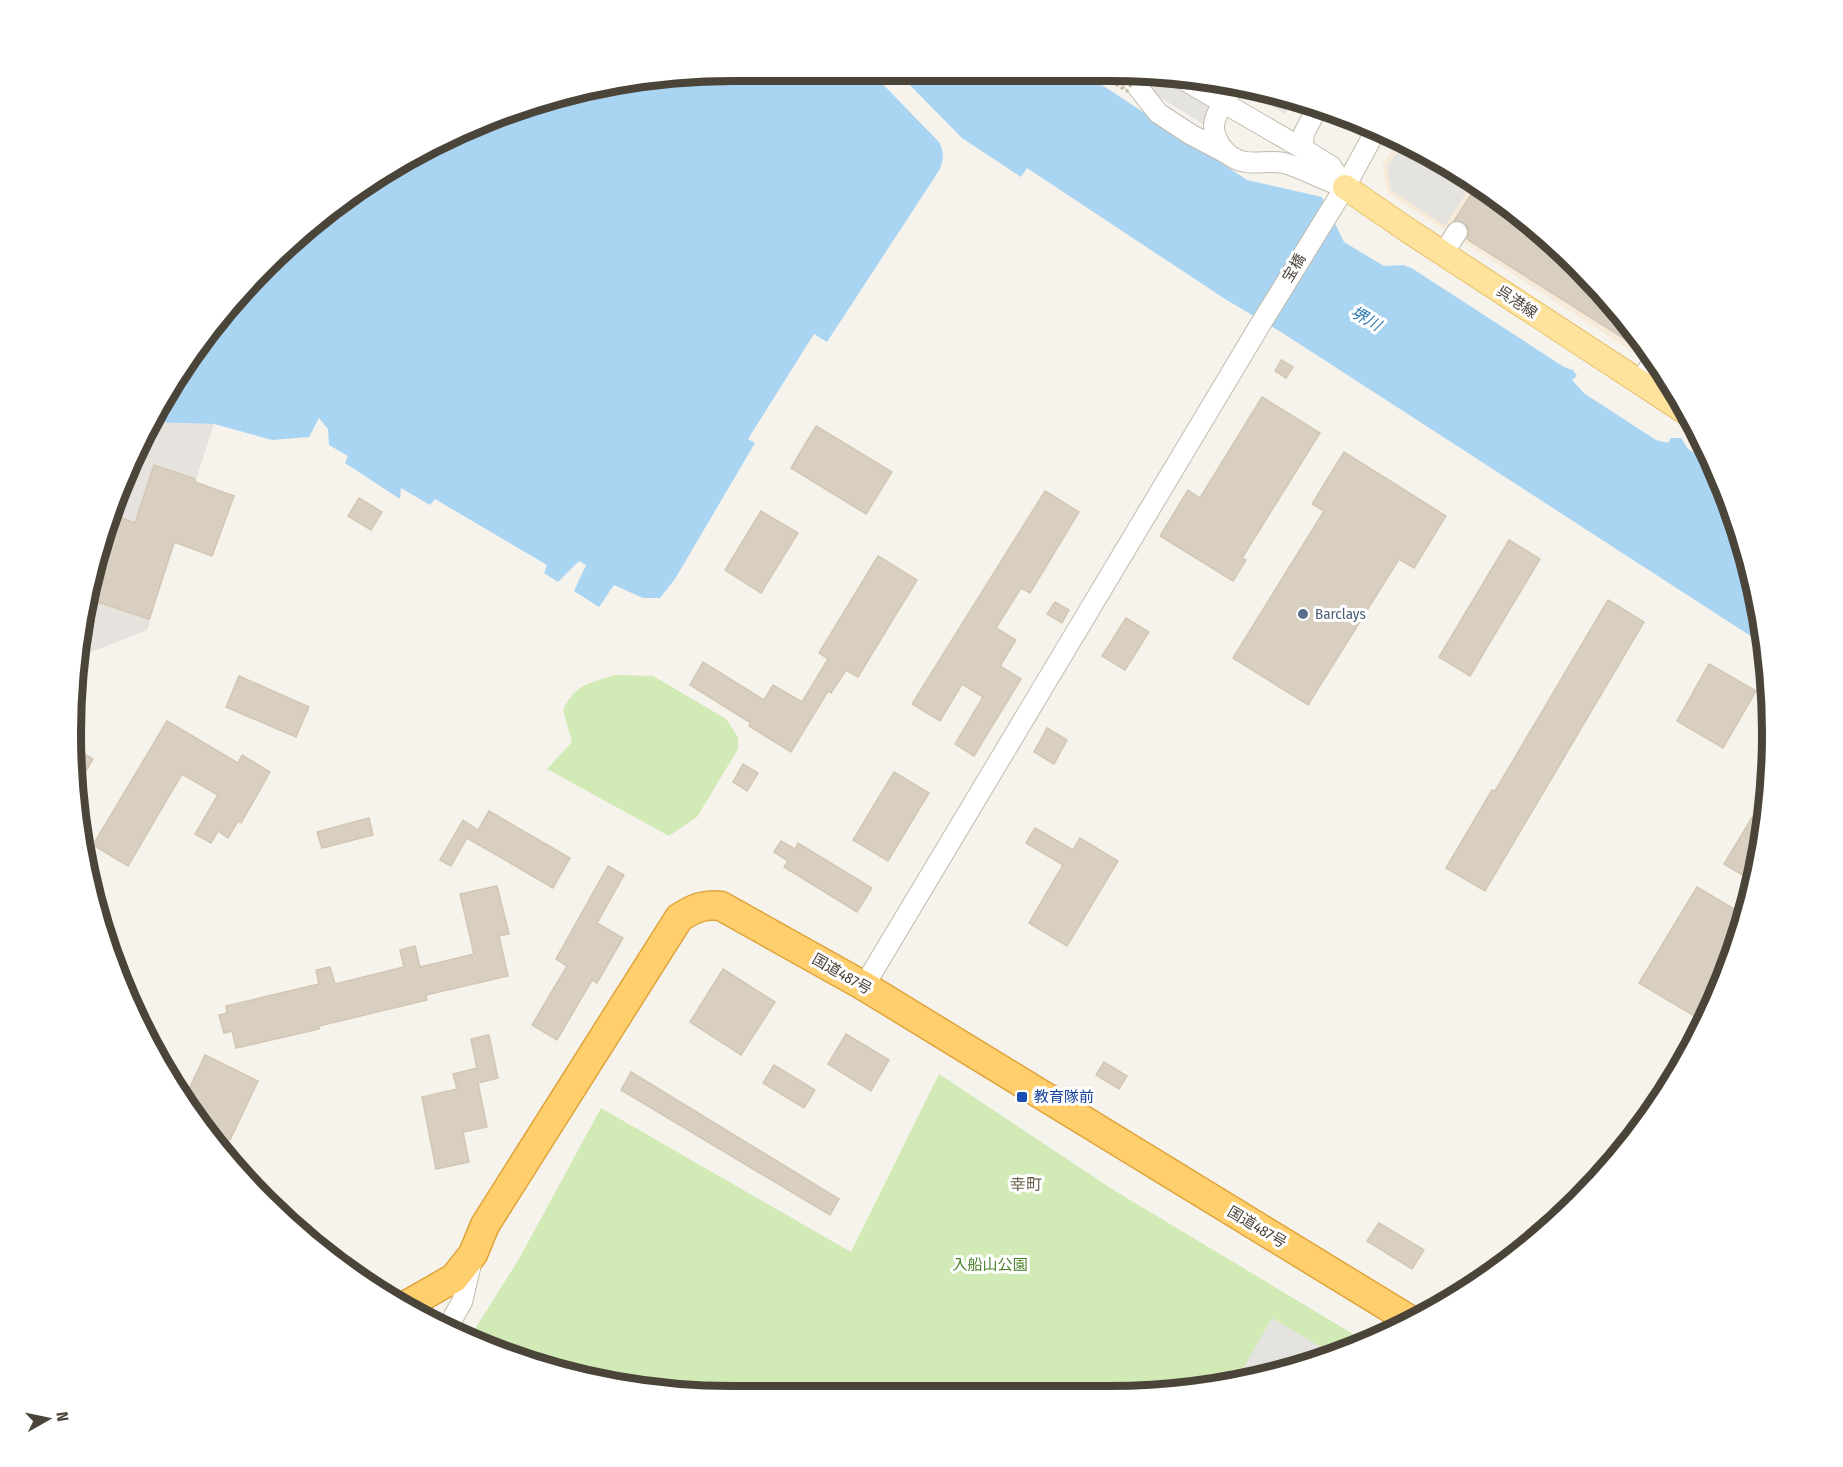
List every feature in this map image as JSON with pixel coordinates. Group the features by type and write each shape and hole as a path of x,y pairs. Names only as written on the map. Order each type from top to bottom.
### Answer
{"highway":[{"name":"国道487号","path":"412,1302 454,1278 473,1254 485,1225 679,918 695,908 708,904 721,906 864,986 1404,1316"}],"main road":[{"name":"呉港線","path":"1345,186 1443,254 1674,405"}],"street":[{"path":"1133,82 1158,113 1190,134 1224,152 1246,162 1284,163 1325,181 1345,186"},
{"path":"1191,87 1219,108 1305,150 1331,166 1345,186"},
{"path":"1219,108 1217,140 1224,152"},
{"path":"1305,150 1304,133 1313,114"},
{"name":"宝橋","path":"864,986 1345,186 1372,137"},
{"path":"1443,254 1457,232"},
{"path":"1639,384 1649,367"},
{"path":"451,1322 462,1302 473,1254"}],"path":[{"path":"1110,81 1127,91 1137,82"}],"shaded area":[{"path":"1155,82 1185,86 1215,104 1203,124 1150,91"},
{"path":"1261,99 1290,107 1285,114"},
{"path":"1395,147 1436,168 1507,216 1571,272 1600,303 1643,358 1388,193 1382,165"},
{"path":"1400,149 1469,189 1445,226 1391,190 1387,167"},
{"path":"160,422 214,424 147,630 86,654 103,565 116,524 131,484"},
{"path":"1272,1318 1324,1349 1278,1364 1241,1372"}],"green space":[{"path":"615,675 653,676 726,719 738,737 738,749 697,817 669,836 547,769 572,742 563,710 573,694 590,683"},
{"name":"入船山公園","path":"939,1074 1115,1191 1357,1337 1278,1364 1195,1380 1152,1385 734,1386 691,1385 606,1373 565,1364 473,1331 519,1259 601,1108 851,1252"}],"water":[{"path":"880,81 939,142 943,152 940,169 827,342 814,334 748,439 755,443 675,579 660,598 643,598 614,585 599,607 574,591 586,565 579,561 558,582 544,573 547,565 435,499 430,505 401,488 400,499 345,463 348,456 329,445 328,429 319,418 309,437 272,440 214,424 160,422 191,371 216,336 272,272 336,216 407,168 445,148 524,116 565,103 606,94 691,82"},
{"name":"堺川","path":"906,81 1096,81 1247,180 1322,197 1344,242 1384,266 1404,265 1413,269 1564,367 1573,370 1577,376 1572,380 1585,394 1656,440 1668,443 1671,438 1681,438 1688,449 1700,457 1727,524 1740,565 1754,639 1281,332 1225,299 1027,168 1021,177 962,138"}],"building":[{"path":"1473,192 1540,243 1571,272 1600,303 1633,344 1467,239 1469,232 1467,226 1463,222 1454,221"},
{"path":"1281,360 1293,367 1286,378 1275,371"},
{"path":"1262,397 1320,433 1242,558 1246,560 1233,581 1160,536 1188,490 1200,498"},
{"path":"816,426 892,472 866,514 791,468"},
{"path":"1344,452 1446,516 1414,568 1399,559 1308,705 1233,658 1324,511 1312,504"},
{"path":"154,465 234,496 212,556 174,542 149,619 95,601 103,565 119,517 135,523"},
{"path":"1045,491 1079,512 1030,593 1021,588 996,628 1016,640 1000,666 1021,679 974,756 955,744 983,697 962,684 940,721 912,704"},
{"path":"359,498 382,512 371,530 348,516"},
{"path":"761,511 798,533 761,593 725,570"},
{"path":"1509,540 1540,559 1470,676 1439,657"},
{"path":"878,556 917,580 858,677 846,670 831,693 828,691 791,752 749,726 751,723 690,685 703,662 764,700 773,685 802,702 828,659 819,653"},
{"path":"1608,600 1644,622 1485,891 1446,868 1492,790 1495,791"},
{"path":"1055,602 1069,610 1062,623 1047,614"},
{"path":"1126,618 1149,632 1125,670 1102,656"},
{"path":"1709,664 1756,691 1723,748 1677,721"},
{"path":"239,676 309,707 296,737 226,707"},
{"path":"167,721 238,763 242,755 270,772 241,823 238,821 228,838 218,831 211,843 195,834 218,795 182,774 128,866 93,845"},
{"path":"1047,728 1067,740 1054,764 1034,752"},
{"path":"81,752 93,759 82,777"},
{"path":"743,764 758,773 747,791 733,782"},
{"path":"894,772 929,793 888,861 853,840"},
{"path":"1757,809 1746,877 1724,864"},
{"path":"489,811 570,858 553,888 467,838 451,866 440,860 463,820 478,830"},
{"path":"369,818 373,835 322,848 317,832"},
{"path":"1035,828 1073,850 1080,838 1118,861 1067,946 1029,923 1063,865 1026,843"},
{"path":"781,841 795,849 798,843 872,888 857,912 784,867 788,861 774,852"},
{"path":"608,866 624,875 597,923 623,938 597,983 592,980 557,1040 532,1025 567,966 556,959"},
{"path":"497,886 509,934 499,936 508,976 426,995 427,1000 319,1026 319,1029 236,1048 232,1031 224,1033 219,1015 227,1013 226,1006 319,984 316,970 330,967 335,984 404,967 400,950 415,946 420,967 474,954 460,894"},
{"path":"1697,887 1737,911 1712,983 1697,1018 1639,983"},
{"path":"723,969 775,1002 741,1055 690,1022"},
{"path":"846,1034 889,1060 871,1091 828,1064"},
{"path":"489,1035 498,1078 478,1083 487,1127 463,1132 469,1162 436,1169 422,1097 457,1089 453,1074 477,1068 471,1039"},
{"path":"205,1055 258,1081 230,1140 219,1135 188,1091"},
{"path":"1104,1062 1127,1076 1119,1089 1096,1075"},
{"path":"774,1065 815,1090 804,1108 763,1083"},
{"path":"631,1072 839,1199 830,1215 621,1090"},
{"path":"1379,1223 1424,1250 1412,1269 1367,1241"}],"place":[{"name":"Barclays","path":"1303,614"},
{"name":"教育隊前","path":"1022,1097"}],"district":[{"name":"幸町","path":"1026,1184"}]}
